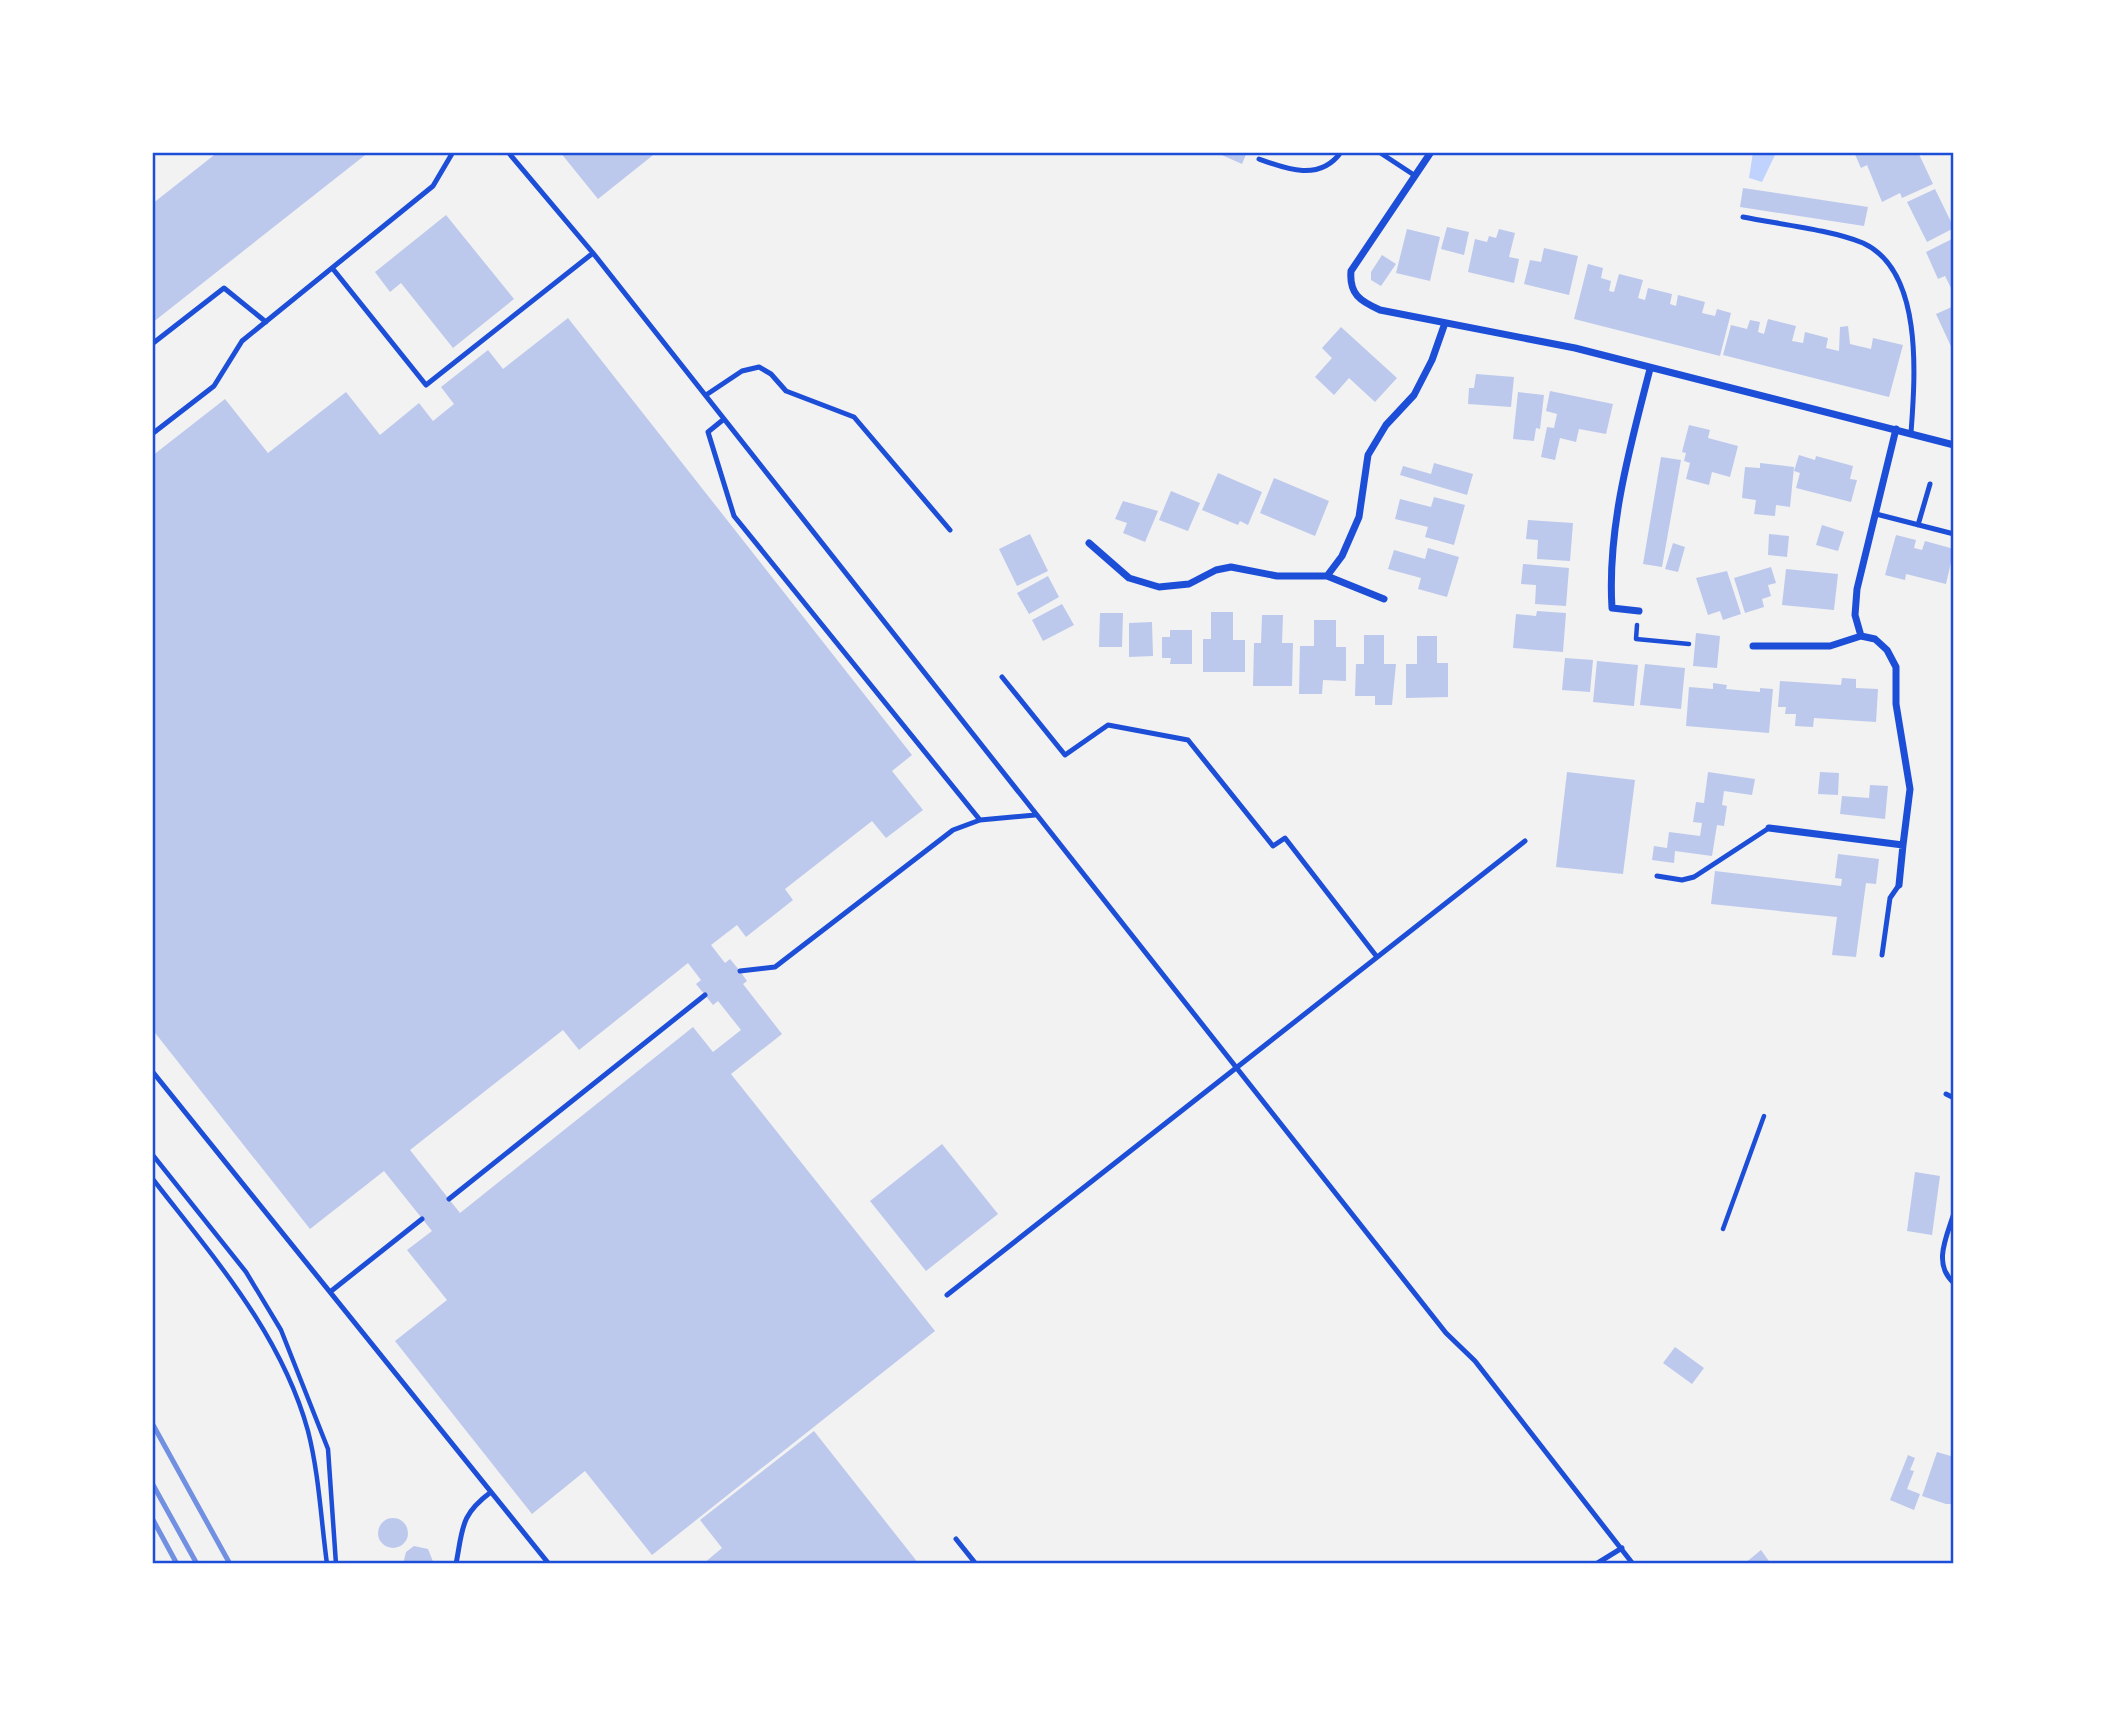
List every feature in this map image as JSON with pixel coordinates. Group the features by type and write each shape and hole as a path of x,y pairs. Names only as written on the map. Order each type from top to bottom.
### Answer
{"street":[{"path":"1431,152 1352,271 1350,285 1355,296 1366,304 1446,323 1575,348 1954,444"},
{"path":"1327,576 1342,556 1359,517 1368,455 1386,425 1414,395 1432,360 1446,323"},
{"path":"1639,611 1612,608 1610,570 1629,451 1650,369"},
{"path":"1861,636 1855,615 1857,589 1896,429"},
{"path":"1089,543 1129,578 1159,587 1189,584 1216,570 1231,567 1277,576 1327,576 1384,599"},
{"path":"1753,646 1830,646 1861,636 1881,643 1896,667 1896,704 1910,789 1899,885"},
{"path":"1769,828 1903,845"}],"lane":[{"path":"152,434 214,386 242,341 433,186 453,152"},
{"path":"508,152 593,253 1035,815 1446,1333 1475,1361 1633,1564"},
{"path":"1259,159 1285,169 1310,171 1330,163 1341,152"},
{"path":"1379,152 1414,176"},
{"path":"1744,217 1860,242 1889,261 1903,293 1914,356 1911,433"},
{"path":"333,269 426,385 593,253"},
{"path":"152,344 224,288 266,322"},
{"path":"706,395 742,371 760,367 771,374 786,391 854,417 950,530"},
{"path":"724,419 708,432 734,516 980,820"},
{"path":"1918,525 1930,484"},
{"path":"1876,514 1954,534"},
{"path":"1002,677 1065,755 1108,725 1188,740 1273,846 1284,838 1377,957"},
{"path":"740,971 775,967 953,830 980,820 1035,815"},
{"path":"1657,876 1682,880 1694,877 1769,828"},
{"path":"947,1295 1525,841"},
{"path":"1882,955 1889,898 1899,885"},
{"path":"449,1199 705,995"},
{"path":"152,1071 548,1564"},
{"path":"1946,1094 1954,1098"},
{"path":"1954,1213 1941,1257 1942,1269 1954,1283"},
{"path":"330,1292 422,1219"},
{"path":"456,1564 463,1520 471,1507 491,1492"},
{"path":"956,1539 976,1564"},
{"path":"1595,1564 1622,1548"}],"path":[{"path":"1639,611 1636,639 1689,643"},
{"path":"1723,1229 1764,1116"},
{"path":"152,1154 246,1272 281,1329 328,1449 336,1564"},
{"path":"152,1178 254,1310 282,1366 307,1430 327,1564"}],"water":[{"path":"1753,152 1775,155 1762,182 1749,178"}],"building":[{"path":"218,152 369,152 152,323 152,204"},
{"path":"560,152 657,152 598,199"},
{"path":"1215,152 1247,152 1242,164"},
{"path":"1854,152 1918,152 1933,184 1902,198 1900,193 1882,202 1867,165 1861,168"},
{"path":"1743,188 1868,207 1864,226 1740,207"},
{"path":"1935,189 1954,228 1927,242 1907,202"},
{"path":"446,215 514,299 453,348 401,283 390,292 375,272"},
{"path":"1447,227 1469,232 1464,255 1441,249"},
{"path":"1407,229 1440,237 1430,281 1396,273"},
{"path":"1499,229 1515,233 1509,257 1519,259 1514,283 1468,272 1475,239 1487,242 1489,236 1496,238"},
{"path":"1954,238 1954,294 1945,276 1938,279 1926,252"},
{"path":"1544,248 1578,256 1569,295 1524,284 1530,260 1541,262"},
{"path":"1382,255 1396,264 1381,286 1371,280 1371,272"},
{"path":"1588,264 1603,268 1601,278 1611,281 1609,291 1614,292 1619,274 1643,280 1638,298 1645,300 1648,288 1672,294 1670,304 1676,306 1678,295 1705,302 1702,313 1715,316 1717,309 1731,313 1720,356 1574,319"},
{"path":"1954,306 1954,353 1936,314"},
{"path":"568,318 912,755 892,771 923,810 886,838 872,821 785,889 793,900 746,937 737,925 711,945 725,963 730,959 740,971 747,981 743,984 782,1034 731,1074 935,1331 652,1555 585,1471 532,1514 395,1341 447,1300 407,1250 432,1231 384,1171 310,1229 152,1029 152,456 225,399 268,453 346,392 380,435 419,403 433,421 454,404 441,387 488,350 503,369","holes":["688,963 701,980 696,984 713,1005 718,1001 741,1030 713,1052 693,1027 460,1213 410,1150 563,1030 579,1050"]},
{"path":"1768,319 1796,326 1792,341 1803,343 1805,332 1828,338 1826,348 1839,351 1840,327 1848,326 1850,344 1871,349 1873,338 1903,345 1889,397 1723,355 1731,325 1747,329 1750,320 1760,322 1758,332 1764,334"},
{"path":"1341,327 1397,378 1375,402 1349,378 1334,395 1315,377 1332,358 1322,348"},
{"path":"1476,374 1514,377 1511,407 1468,404 1469,388 1474,388"},
{"path":"1550,391 1613,404 1606,434 1579,429 1576,442 1560,438 1555,460 1541,457 1547,427 1554,428 1557,414 1546,411"},
{"path":"1518,392 1544,395 1540,429 1536,428 1534,441 1513,439"},
{"path":"1689,425 1710,430 1708,438 1738,446 1730,477 1712,472 1709,485 1686,479 1690,463 1684,461 1686,453 1682,452"},
{"path":"1799,455 1815,460 1816,456 1853,466 1850,479 1857,480 1851,502 1796,488 1800,473 1794,471"},
{"path":"1661,457 1681,460 1662,567 1643,564"},
{"path":"1434,463 1473,474 1467,495 1400,475 1403,466 1431,474"},
{"path":"1760,463 1794,467 1790,507 1776,505 1775,516 1754,514 1756,500 1742,498 1745,467 1760,468"},
{"path":"1218,473 1262,492 1248,525 1240,521 1238,525 1202,510"},
{"path":"1274,478 1329,501 1315,536 1260,513"},
{"path":"1171,491 1200,503 1188,531 1159,520"},
{"path":"1434,497 1465,505 1454,545 1425,537 1428,527 1395,519 1400,499 1431,507"},
{"path":"1123,501 1158,511 1145,542 1123,533 1127,523 1115,519"},
{"path":"1528,520 1573,523 1570,561 1537,559 1538,540 1526,539"},
{"path":"1822,525 1844,532 1838,551 1816,545"},
{"path":"1030,534 1048,571 1017,586 999,549"},
{"path":"1769,534 1789,536 1787,557 1768,555"},
{"path":"1896,535 1916,540 1914,548 1922,550 1925,541 1954,549 1946,584 1906,574 1905,580 1885,575"},
{"path":"1673,543 1685,547 1678,572 1665,569"},
{"path":"1428,548 1459,557 1447,597 1418,589 1421,578 1388,569 1394,550 1425,559"},
{"path":"1523,564 1569,568 1566,606 1535,604 1536,585 1521,584"},
{"path":"1771,567 1776,583 1768,585 1771,596 1762,599 1764,607 1745,613 1734,578"},
{"path":"1786,569 1838,574 1834,610 1782,605"},
{"path":"1727,571 1741,614 1723,620 1720,611 1708,615 1696,578"},
{"path":"1048,576 1059,597 1029,614 1017,593"},
{"path":"1062,604 1074,625 1043,641 1032,620"},
{"path":"1537,611 1566,613 1563,652 1513,648 1516,614 1536,616"},
{"path":"1211,612 1233,612 1233,640 1245,640 1245,672 1203,672 1203,639 1211,639"},
{"path":"1100,613 1123,613 1122,647 1099,647"},
{"path":"1262,615 1283,615 1282,643 1293,643 1292,686 1253,686 1254,643 1261,643"},
{"path":"1314,620 1336,620 1336,647 1346,647 1346,681 1323,680 1322,694 1299,694 1300,646 1314,646"},
{"path":"1152,622 1153,656 1129,657 1129,623"},
{"path":"1170,630 1192,630 1192,664 1170,664 1171,658 1162,658 1162,637 1170,637"},
{"path":"1696,633 1720,636 1717,668 1693,666"},
{"path":"1364,635 1384,635 1384,664 1396,664 1392,705 1375,705 1375,696 1355,696 1356,664 1364,664"},
{"path":"1417,636 1437,636 1437,663 1448,663 1448,697 1406,698 1406,664 1417,664"},
{"path":"1565,658 1593,660 1590,692 1562,690"},
{"path":"1597,661 1638,665 1634,706 1593,702"},
{"path":"1645,664 1685,668 1681,709 1640,705"},
{"path":"1842,678 1856,679 1856,688 1878,689 1876,722 1814,718 1813,727 1795,726 1796,714 1785,714 1786,707 1778,707 1780,681 1841,685"},
{"path":"1713,683 1727,685 1726,689 1760,692 1760,688 1773,689 1769,733 1686,726 1689,687 1713,689"},
{"path":"1567,772 1635,780 1623,874 1556,867"},
{"path":"1708,772 1755,779 1752,795 1724,791 1722,805 1727,806 1724,826 1717,825 1712,856 1675,851 1674,863 1652,860 1654,846 1667,848 1669,832 1700,836 1702,823 1693,822 1696,802 1704,803"},
{"path":"1820,772 1839,773 1838,795 1818,794"},
{"path":"1870,785 1888,786 1885,819 1840,814 1842,796 1869,798"},
{"path":"1838,854 1879,859 1876,884 1866,883 1856,957 1832,955 1837,917 1711,904 1715,871 1841,886 1842,879 1835,878"},
{"path":"942,1144 998,1214 926,1271 870,1201"},
{"path":"1915,1172 1940,1176 1932,1235 1907,1231"},
{"path":"1675,1347 1704,1368 1692,1384 1663,1363"},
{"path":"814,1431 919,1564 703,1564 722,1548 700,1520"},
{"path":"1937,1452 1954,1457 1954,1504 1922,1496"},
{"path":"1908,1455 1915,1458 1910,1470 1914,1471 1907,1489 1920,1494 1914,1510 1890,1500"},
{"path":"393,1518 404,1522 408,1533 404,1544 393,1548 382,1544 378,1533 382,1522"},
{"path":"414,1546 428,1549 434,1564 403,1564 406,1552"},
{"path":"1761,1550 1771,1564 1744,1564"}],"railway":[{"path":"152,1423 230,1564"},
{"path":"152,1483 197,1564"},
{"path":"152,1518 177,1564"}]}
